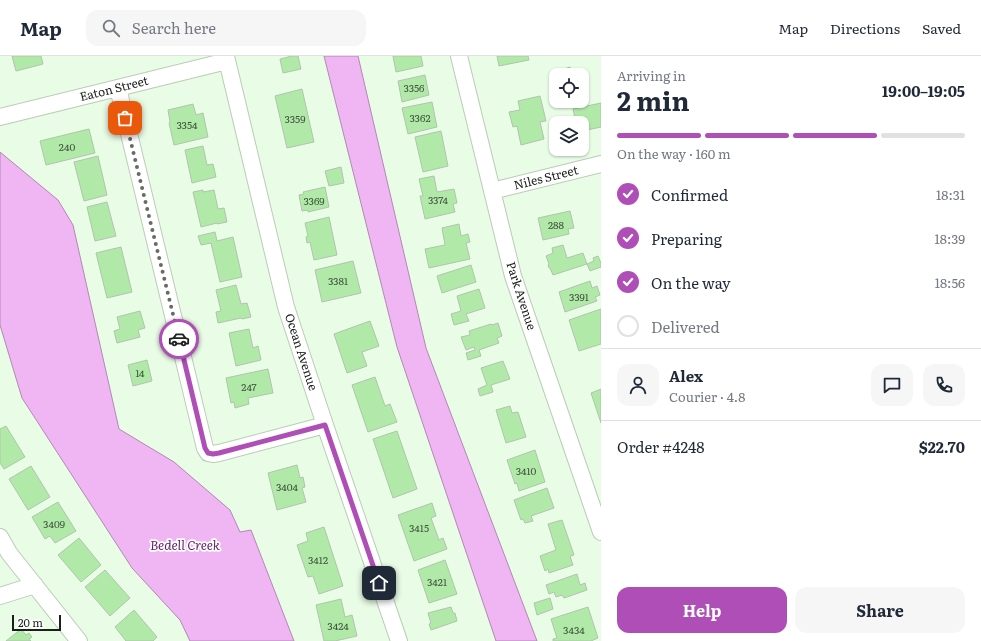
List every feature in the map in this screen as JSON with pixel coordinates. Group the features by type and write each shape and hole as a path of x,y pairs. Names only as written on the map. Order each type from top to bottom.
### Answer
{"street":[{"name":"Park Avenue","path":"459,56 513,276 601,532"},
{"name":"Eaton Street","path":"0,117 118,88 226,58"},
{"name":"Ocean Avenue","path":"226,58 286,307 399,641"},
{"path":"118,88 205,448 208,453 219,453 325,425"},
{"name":"Niles Street","path":"492,191 601,164"},
{"path":"0,538 9,553 79,641"},
{"path":"0,596 35,585"}],"water":[{"path":"324,56 358,56 426,348 537,641 496,641 397,347"},
{"name":"Bedell Creek","path":"0,152 58,200 73,225 119,429 174,462 230,510 240,532 251,530 294,641 190,641 180,620 132,568 22,398 0,325"}],"building":[{"path":"12,56 41,56 43,64 16,71"},
{"path":"298,56 301,69 283,73 280,59"},
{"path":"393,56 421,56 423,66 396,72"},
{"path":"497,56 528,56 529,60 499,66"},
{"path":"425,75 429,95 402,102 398,81"},
{"path":"302,89 314,142 287,148 275,96"},
{"path":"540,96 546,121 540,122 544,139 521,145 517,126 513,127 509,112 520,110 518,101"},
{"path":"432,102 437,127 408,134 402,108"},
{"path":"601,103 601,127 589,130 589,116 574,116 573,109 589,108 589,106"},
{"path":"193,104 196,115 203,113 208,137 174,145 169,123 168,110"},
{"path":"89,129 95,153 46,165 40,141"},
{"path":"441,131 448,166 423,172 415,137"},
{"path":"203,146 207,165 213,164 216,177 192,183 185,150"},
{"path":"98,156 107,195 84,201 74,162"},
{"path":"341,167 344,183 329,186 325,171"},
{"path":"434,176 437,192 454,189 457,203 453,204 455,212 425,219 420,196 423,196 419,179"},
{"path":"325,187 329,207 308,212 308,210 302,211 299,195 304,194 303,192"},
{"path":"203,190 203,192 214,190 218,209 224,208 227,222 201,227 193,192"},
{"path":"107,202 116,236 95,241 87,207"},
{"path":"570,211 574,228 568,229 569,234 543,240 538,218"},
{"path":"329,217 337,255 314,260 310,242 307,243 306,237 308,236 305,223"},
{"path":"459,224 461,236 468,234 470,242 466,243 470,259 429,268 425,249 445,245 442,228"},
{"path":"215,232 217,241 233,237 242,277 220,282 211,243 201,245 198,236"},
{"path":"563,245 567,258 583,253 587,264 553,275 549,268 546,256 553,253 552,248"},
{"path":"121,247 132,292 107,298 96,253"},
{"path":"598,256 601,267 590,271 587,264 594,261 593,258"},
{"path":"353,261 361,293 322,302 315,270"},
{"path":"471,265 476,282 442,293 437,276"},
{"path":"590,281 592,288 597,286 600,295 595,297 597,301 565,312 559,292"},
{"path":"236,285 241,304 247,303 251,317 218,323 216,312 221,311 216,290"},
{"path":"479,289 485,308 466,314 469,321 454,325 451,314 461,311 457,296"},
{"path":"601,309 601,344 579,351 569,320"},
{"path":"140,311 145,328 138,330 140,337 117,343 114,331 120,329 117,317"},
{"path":"370,321 379,346 362,352 367,366 347,373 334,334"},
{"path":"498,323 502,336 497,338 499,343 479,350 481,356 468,360 466,353 475,350 474,347 466,350 461,337 470,335 469,331"},
{"path":"249,329 253,348 258,346 261,360 236,366 229,333"},
{"path":"147,360 152,381 133,386 128,365"},
{"path":"503,361 510,379 491,385 493,392 480,396 478,389 487,385 481,368"},
{"path":"268,369 273,393 248,398 249,404 235,408 234,402 231,403 226,378"},
{"path":"375,377 385,406 390,404 397,422 368,432 352,385"},
{"path":"601,389 601,423 591,393"},
{"path":"510,406 512,413 518,412 526,437 506,443 496,410"},
{"path":"6,426 25,457 4,469 0,463 0,429"},
{"path":"397,431 417,489 393,498 373,439"},
{"path":"535,450 545,482 519,491 517,483 515,484 507,460"},
{"path":"297,465 300,478 303,477 305,487 302,488 306,502 277,510 268,473"},
{"path":"31,466 50,497 28,510 9,479"},
{"path":"547,488 554,508 531,516 533,521 525,523 523,519 521,520 514,500"},
{"path":"58,502 76,531 55,543 50,536 45,539 32,517"},
{"path":"432,503 436,516 431,518 439,540 443,538 447,549 414,561 398,515"},
{"path":"562,520 574,555 570,556 573,565 549,573 548,569 545,571 540,556 556,550 548,524"},
{"path":"324,527 343,586 319,594 313,576 308,577 297,545 308,541 306,533"},
{"path":"79,538 101,565 81,582 58,555"},
{"path":"445,560 457,594 429,603 418,570"},
{"path":"105,570 130,598 110,616 85,587"},
{"path":"577,574 580,585 585,583 587,590 564,598 562,595 556,597 554,592 549,594 546,585"},
{"path":"550,598 553,609 537,615 534,603"},
{"path":"341,599 345,617 352,615 357,636 335,641 324,641 316,605"},
{"path":"451,607 453,613 455,613 457,621 431,630 429,624 431,623 428,613"},
{"path":"588,607 598,638 591,641 553,641 553,639 557,638 551,619"},
{"path":"134,610 157,637 153,641 126,641 115,627"},
{"path":"21,629 26,635 29,633 32,637 29,639 31,641 6,641"}],"way so far":[{"path":"125,118 179,339"}],"route":[{"path":"179,339 205,448 208,453 219,453 325,425 379,583"}]}
